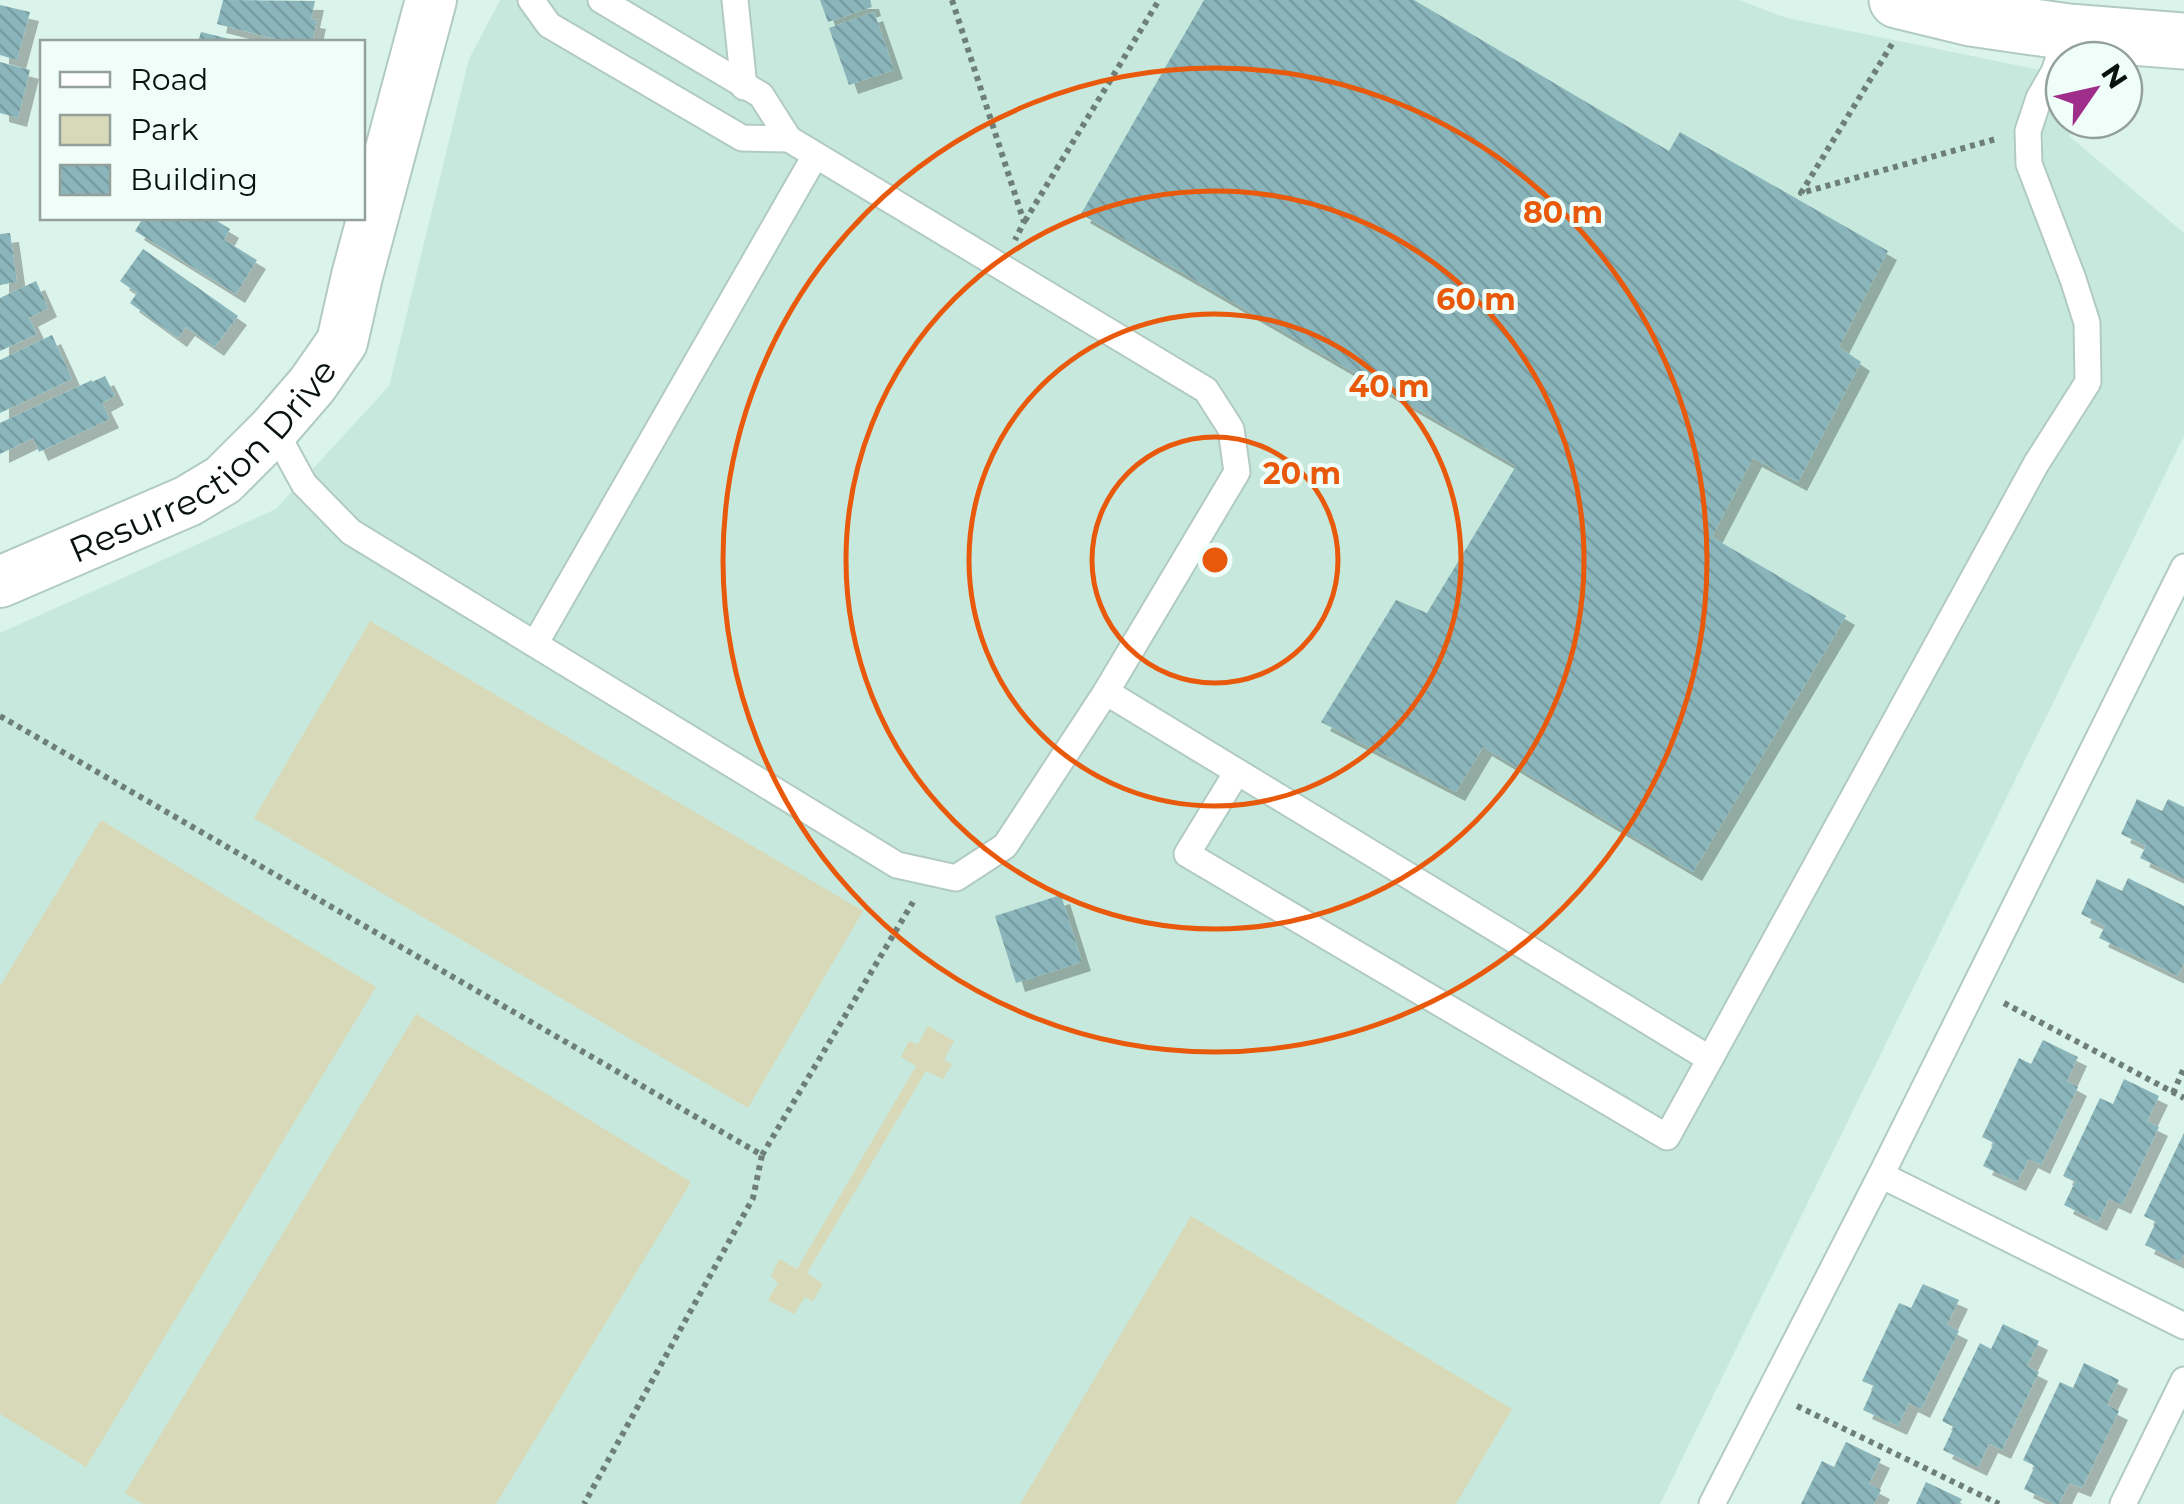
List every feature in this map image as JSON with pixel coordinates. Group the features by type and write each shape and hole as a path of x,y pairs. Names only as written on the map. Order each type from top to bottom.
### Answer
{"main road":[{"path":"1895,22 1971,18 2068,32 2184,41"}],"street":[{"name":"Resurrection Drive","path":"0,582 188,500 222,480 312,385 342,342 432,0"}],"lane":[{"path":"531,0 549,25 742,138 789,139"},
{"path":"274,429 304,484 351,532 897,865 956,878 1005,846 1106,692 1237,472 1231,429 1206,390 815,156 789,139 761,95 601,0"},
{"path":"735,0 744,86"},
{"path":"1237,772 1186,854 1667,1136 2036,464 2088,382 2087,323 2029,164 2028,131 2068,32"},
{"path":"535,644 815,156"},
{"path":"1712,1504 1881,1175 2184,566"},
{"path":"1106,692 1710,1059"},
{"path":"1881,1175 2184,1326"},
{"path":"2123,1504 2184,1380"}],"path":[{"path":"952,0 1024,222"},
{"path":"1001,268 1024,222 1160,0"},
{"path":"1895,22 1800,193 2028,131"},
{"path":"0,716 762,1155"},
{"path":"584,1504 753,1198 762,1155 931,872"},
{"path":"1975,988 2184,1098"},
{"path":"2172,1092 2184,1068"},
{"path":"1770,1392 1998,1504"}],"shaded area":[{"path":"500,0 1739,0 1787,18 2044,71 2044,140 2074,140 2184,233 2184,436 1660,1504 0,1504 0,633 276,509 389,386 469,59"}],"green space":[{"path":"370,621 863,911 748,1108 254,818"},
{"path":"101,820 376,987 86,1467 0,1414 0,986"},
{"path":"416,1014 691,1182 496,1504 143,1504 125,1493"},
{"path":"928,1026 954,1041 944,1060 952,1064 943,1079 926,1071 807,1273 823,1284 813,1301 805,1297 794,1314 768,1300 778,1283 771,1276 779,1259 797,1269 916,1066 901,1057 909,1041 918,1044"},
{"path":"1191,1216 1512,1409 1456,1504 1020,1504"}],"building":[{"path":"223,0 315,1 311,19 317,20 312,40 279,40 217,24"},
{"path":"820,0 870,0 872,7 828,22"},
{"path":"1204,0 1414,0 1669,151 1680,132 1888,251 1839,347 1861,362 1798,482 1753,458 1712,537 1846,616 1693,872 1483,747 1456,792 1321,722 1396,600 1427,613 1516,466 1081,214"},
{"path":"0,5 30,12 17,60 0,55"},
{"path":"874,12 894,70 849,85 829,28"},
{"path":"201,32 234,40 199,40"},
{"path":"0,62 30,70 18,118 0,113"},
{"path":"142,220 215,220 230,229 224,240 257,260 236,294 135,231"},
{"path":"10,233 17,282 0,285 0,234"},
{"path":"143,249 238,316 215,347 186,327 178,338 130,303 137,293 120,281"},
{"path":"36,281 48,308 29,318 37,334 0,351 0,298"},
{"path":"52,335 72,379 0,413 0,360"},
{"path":"105,376 115,396 102,403 110,419 39,452 33,438 0,454 0,423"},
{"path":"2137,799 2162,811 2168,799 2184,807 2184,879 2140,858 2146,846 2121,834"},
{"path":"2128,878 2184,906 2184,963 2178,976 2099,938 2105,926 2081,914 2097,879 2122,891"},
{"path":"1061,895 1082,962 1016,983 995,916"},
{"path":"2043,1040 2078,1057 2067,1081 2078,1087 2041,1165 2029,1159 2017,1182 1983,1166 1994,1143 1982,1137 2019,1058 2031,1064"},
{"path":"2124,1079 2159,1096 2147,1121 2159,1127 2122,1205 2109,1199 2098,1222 2064,1205 2075,1182 2063,1176 2100,1098 2113,1104"},
{"path":"2184,1133 2184,1253 2180,1262 2145,1245 2156,1222 2144,1216"},
{"path":"1923,1284 1959,1300 1947,1325 1959,1331 1921,1409 1909,1403 1898,1426 1863,1410 1874,1386 1862,1381 1899,1303 1911,1308"},
{"path":"2003,1324 2039,1341 2027,1366 2039,1372 2002,1450 1989,1444 1978,1467 1943,1450 1954,1427 1942,1421 1980,1343 1991,1349"},
{"path":"2084,1363 2119,1380 2107,1405 2119,1411 2082,1488 2069,1483 2059,1504 2055,1504 2024,1489 2035,1466 2023,1460 2060,1382 2073,1388"},
{"path":"1846,1442 1881,1459 1869,1484 1881,1490 1874,1504 1801,1504 1822,1461 1834,1467"},
{"path":"1926,1482 1962,1499 1959,1504 1916,1504"}]}
